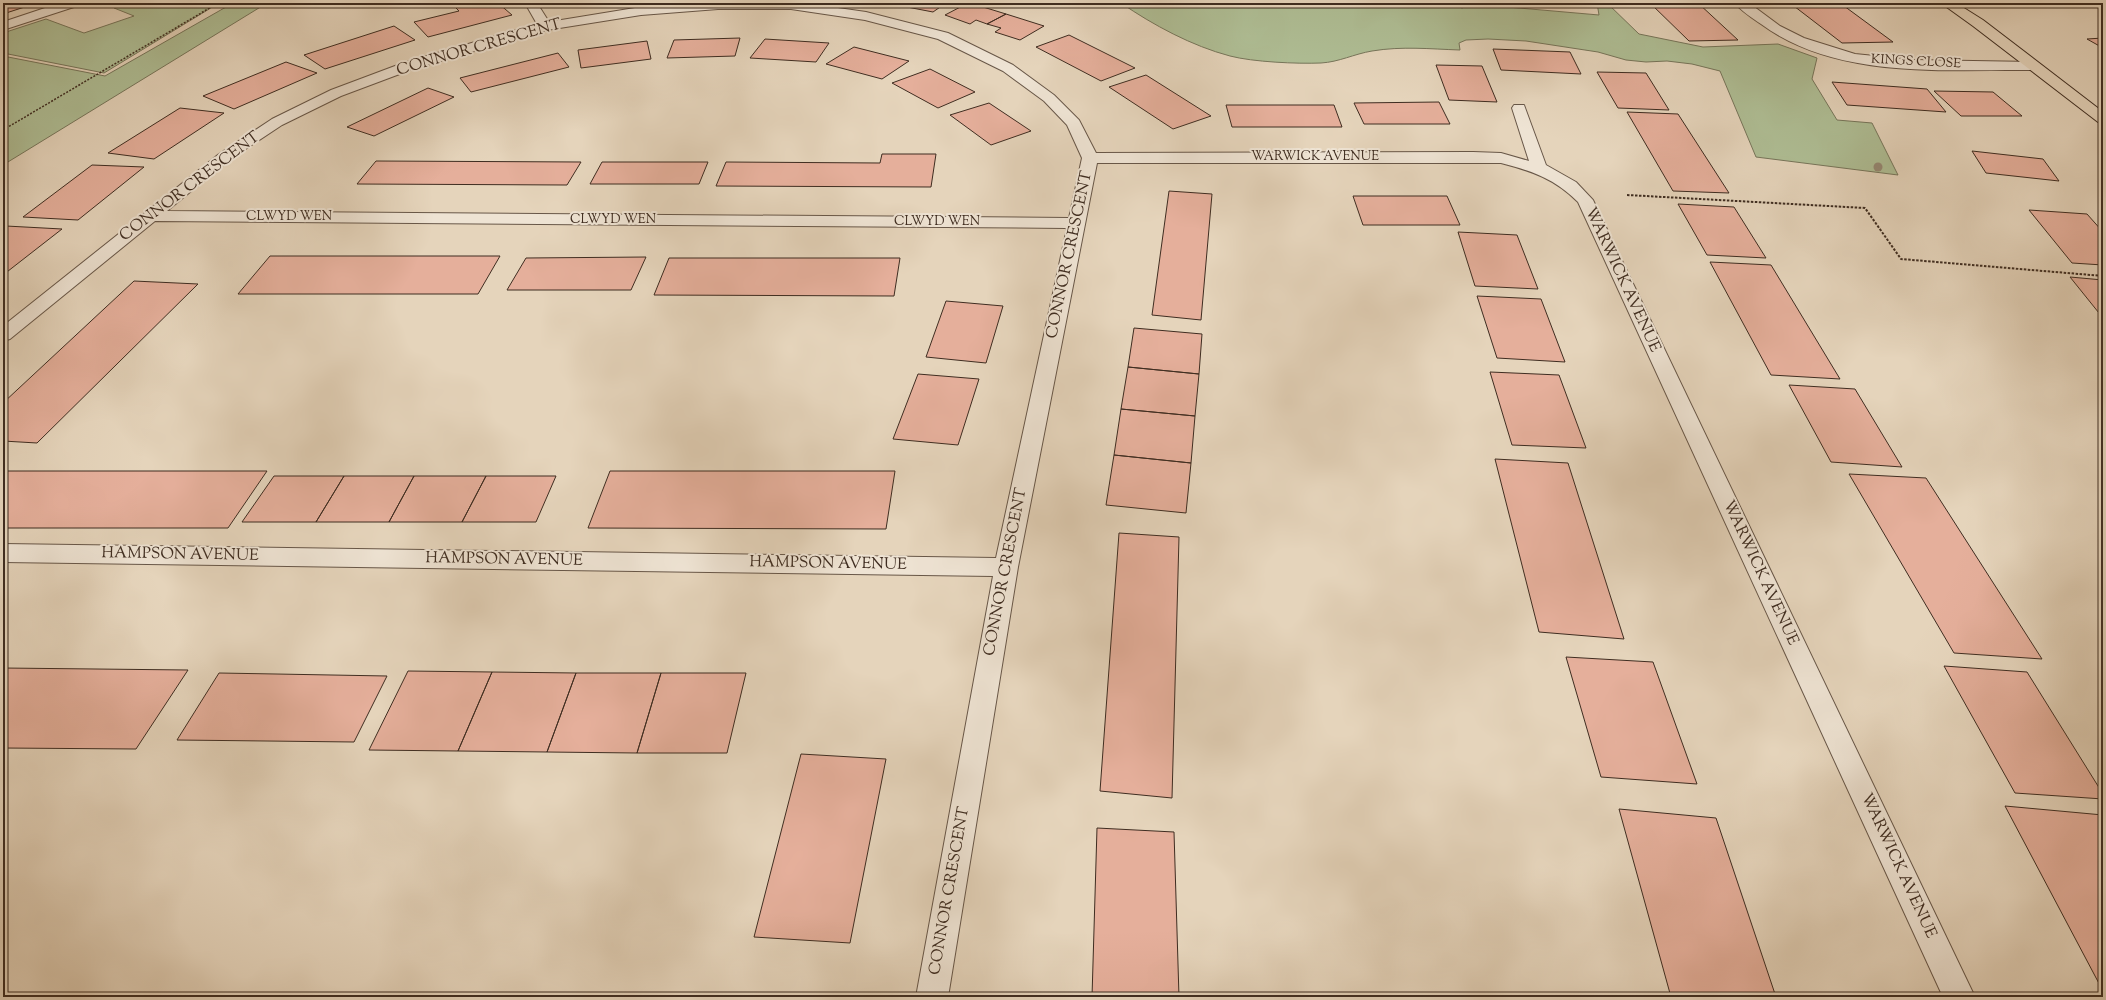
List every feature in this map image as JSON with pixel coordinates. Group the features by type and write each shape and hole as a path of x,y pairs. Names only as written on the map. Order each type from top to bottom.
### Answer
{"main road":[{"path":"1947,3 1978,23 2103,120"}],"street":[{"path":"3,26 73,3"},
{"path":"531,3 545,26"},
{"name":"KINGS CLOSE","path":"1741,3 1773,28 1799,41 1853,56 1904,63 2033,66"},
{"name":"CONNOR CRESCENT","path":"3,336 224,157 277,122 336,93 408,66 545,26 641,11 718,5 791,5 866,16 943,36 1008,68 1049,98 1074,123 1090,158 1006,567 932,997"},
{"path":"1519,108 1539,168"},
{"name":"WARWICK AVENUE","path":"1090,158 1472,156 1501,158 1539,168 1570,185 1585,200 1959,997"},
{"name":"CLWYD WEN","path":"150,216 1076,223"},
{"name":"HAMPSON AVENUE","path":"3,553 1006,567"}],"path":[{"path":"3,130 218,3"},
{"path":"1578,193 1865,208 1901,259 2103,276"}],"green space":[{"path":"115,3 219,3 104,73 3,53 3,33 46,19 84,33 134,16 114,8"},
{"path":"233,3 267,3 3,165 3,56 105,76"},
{"path":"1121,3 1448,3 1462,8 1473,4 1599,15 1597,3 1607,3 1639,34 1703,47 1778,44 1817,58 1812,79 1837,120 1872,123 1898,175 1756,157 1720,71 1692,64 1667,61 1646,62 1626,60 1598,52 1526,41 1488,39 1466,40 1459,43 1460,50 1416,48 1383,49 1321,63 1263,61 1230,56 1201,47 1160,27"}],"building":[{"path":"3,3 37,3 3,14"},
{"path":"460,3 498,3 512,15 428,37 414,22 459,11 453,5"},
{"path":"566,3 596,3 567,7"},
{"path":"908,3 946,3 933,12 907,7 912,4"},
{"path":"968,3 1006,14 987,24 976,20 970,24 945,15"},
{"path":"1650,3 1698,3 1738,40 1689,41"},
{"path":"1790,3 1840,3 1893,42 1842,43"},
{"path":"1006,14 1044,26 1020,40 995,32 1001,28 987,24"},
{"path":"394,26 415,40 325,69 304,55"},
{"path":"1069,35 1135,68 1101,81 1036,47"},
{"path":"740,38 735,56 667,58 674,40"},
{"path":"2103,38 2103,48 2087,39"},
{"path":"765,39 829,43 816,62 750,58"},
{"path":"647,41 651,59 581,68 578,50"},
{"path":"854,47 909,61 882,79 826,64"},
{"path":"1493,49 1570,52 1581,74 1501,70"},
{"path":"558,53 569,67 471,92 460,78"},
{"path":"286,62 317,73 234,109 203,96"},
{"path":"1436,65 1482,66 1497,102 1449,100"},
{"path":"930,69 975,92 938,108 892,83"},
{"path":"1597,72 1646,73 1669,110 1618,108"},
{"path":"1146,75 1211,116 1173,129 1109,87"},
{"path":"1832,82 1927,89 1946,112 1847,105"},
{"path":"428,88 454,97 374,136 347,127"},
{"path":"1934,91 1993,92 2022,116 1961,116"},
{"path":"1439,102 1450,124 1364,124 1354,103"},
{"path":"989,103 1031,131 991,145 950,115"},
{"path":"1226,105 1334,105 1342,127 1232,127"},
{"path":"180,108 224,113 154,159 108,153"},
{"path":"1627,112 1678,114 1729,193 1673,191"},
{"path":"1972,151 2043,159 2059,181 1986,173"},
{"path":"882,154 936,154 931,187 716,186 726,162 880,163"},
{"path":"376,161 581,162 567,185 357,184"},
{"path":"602,162 708,162 699,184 590,184"},
{"path":"92,165 144,167 78,220 23,217"},
{"path":"1169,191 1212,194 1201,320 1152,315"},
{"path":"1353,196 1447,196 1460,225 1363,225"},
{"path":"1678,204 1734,207 1766,258 1707,255"},
{"path":"2029,210 2087,214 2103,232 2103,265 2072,263"},
{"path":"6,226 62,229 3,275 3,228"},
{"path":"1458,232 1517,235 1538,289 1475,286"},
{"path":"270,256 500,256 478,294 238,294"},
{"path":"646,257 631,290 507,290 526,258"},
{"path":"669,258 900,258 894,296 654,295"},
{"path":"1710,262 1771,265 1840,379 1771,375"},
{"path":"2070,277 2103,280 2103,318"},
{"path":"134,281 198,284 37,443 3,441 3,403"},
{"path":"1477,296 1541,299 1565,362 1497,358"},
{"path":"946,301 1003,306 986,363 926,357"},
{"path":"1134,328 1202,334 1199,374 1128,367"},
{"path":"1128,367 1199,374 1195,416 1121,409"},
{"path":"1490,372 1559,375 1586,448 1512,445"},
{"path":"918,374 979,379 958,445 893,439"},
{"path":"1789,385 1855,389 1902,467 1831,462"},
{"path":"1121,409 1195,416 1191,463 1114,455"},
{"path":"1114,455 1191,463 1186,513 1106,505"},
{"path":"1495,459 1568,463 1624,639 1539,632"},
{"path":"3,471 267,471 228,528 3,528"},
{"path":"610,471 895,471 886,529 588,528"},
{"path":"1849,474 1926,478 2042,659 1954,653"},
{"path":"274,476 344,476 316,522 242,522"},
{"path":"344,476 414,476 389,522 316,522"},
{"path":"414,476 486,476 462,522 389,522"},
{"path":"486,476 556,476 536,522 462,522"},
{"path":"1119,533 1179,537 1172,798 1100,791"},
{"path":"1566,657 1653,662 1697,784 1601,777"},
{"path":"1944,666 2027,672 2103,794 2103,799 2015,793"},
{"path":"3,668 188,670 136,749 3,748"},
{"path":"408,671 492,672 458,751 369,750"},
{"path":"492,672 576,673 547,752 458,751"},
{"path":"219,673 387,676 354,742 177,740"},
{"path":"576,673 661,673 637,753 547,752"},
{"path":"661,673 746,673 727,753 637,753"},
{"path":"801,754 886,759 850,943 754,937"},
{"path":"2005,806 2103,815 2103,991"},
{"path":"1619,809 1716,818 1776,997 1671,997"},
{"path":"1097,828 1174,832 1179,997 1092,997"}]}
